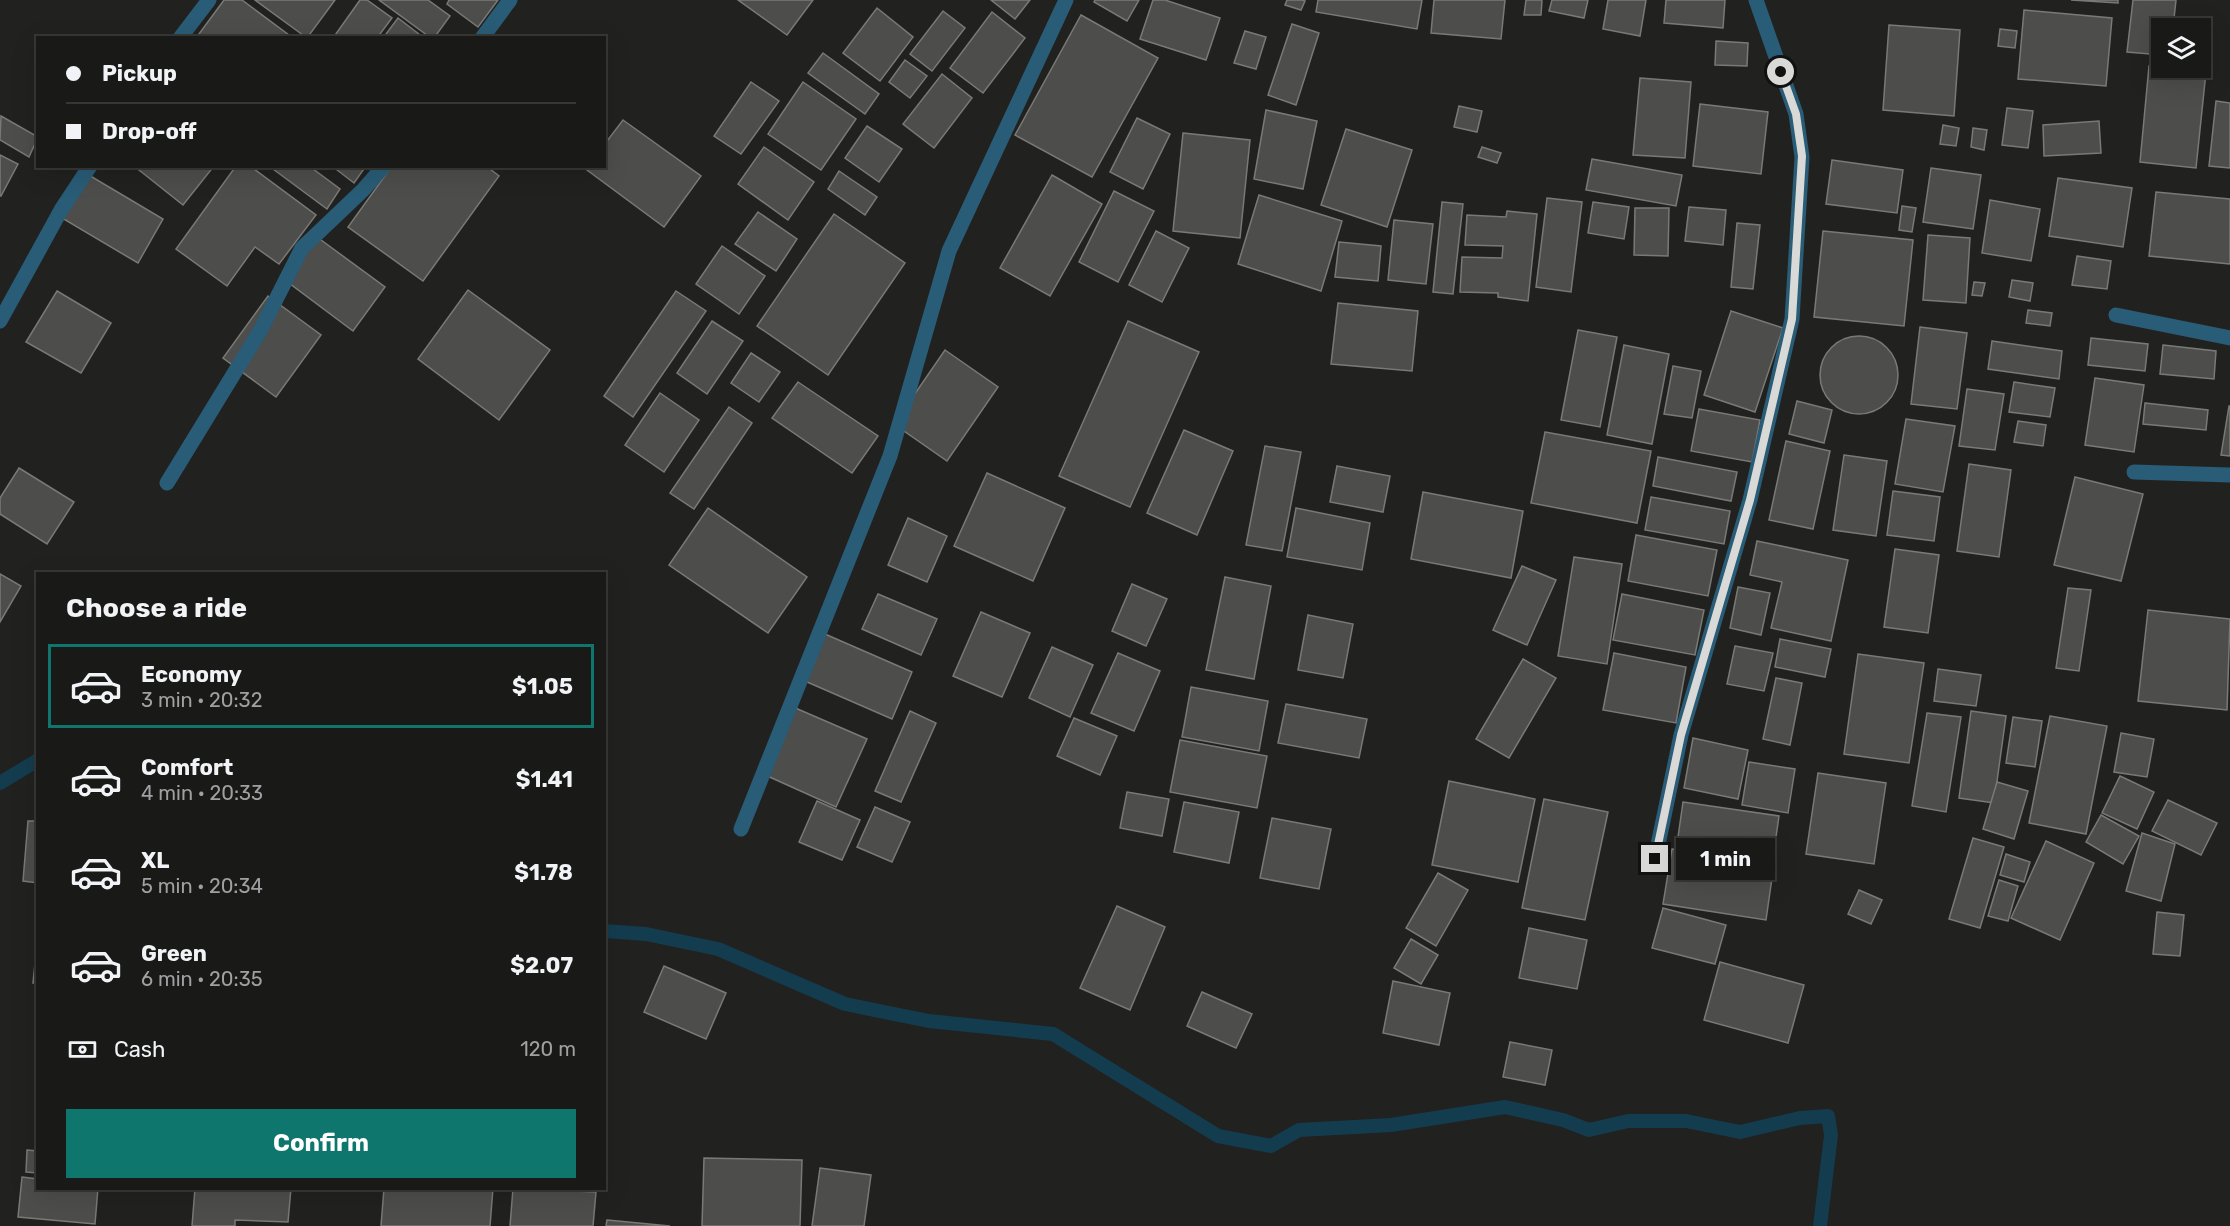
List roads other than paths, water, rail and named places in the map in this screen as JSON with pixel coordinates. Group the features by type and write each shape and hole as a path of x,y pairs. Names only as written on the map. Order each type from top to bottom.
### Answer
{"street":[{"path":"182,36 209,0"},
{"path":"483,36 510,0"},
{"path":"741,829 890,456 949,251 1066,0"},
{"path":"1655,859 1681,735 1750,500 1792,319 1802,156 1796,114 1756,0"},
{"path":"0,321 61,210 89,168"},
{"path":"167,483 260,331 302,248 363,190 382,168"},
{"path":"2116,315 2230,338"},
{"path":"2134,472 2230,475"}],"waterway":[{"path":"0,783 36,761"},
{"path":"606,931 646,934 718,949 845,1004 929,1021 1053,1034 1218,1136 1271,1146 1299,1130 1391,1125 1505,1107 1563,1120 1589,1130 1628,1121 1686,1121 1740,1132 1800,1118 1828,1116 1831,1135 1820,1226"}]}
